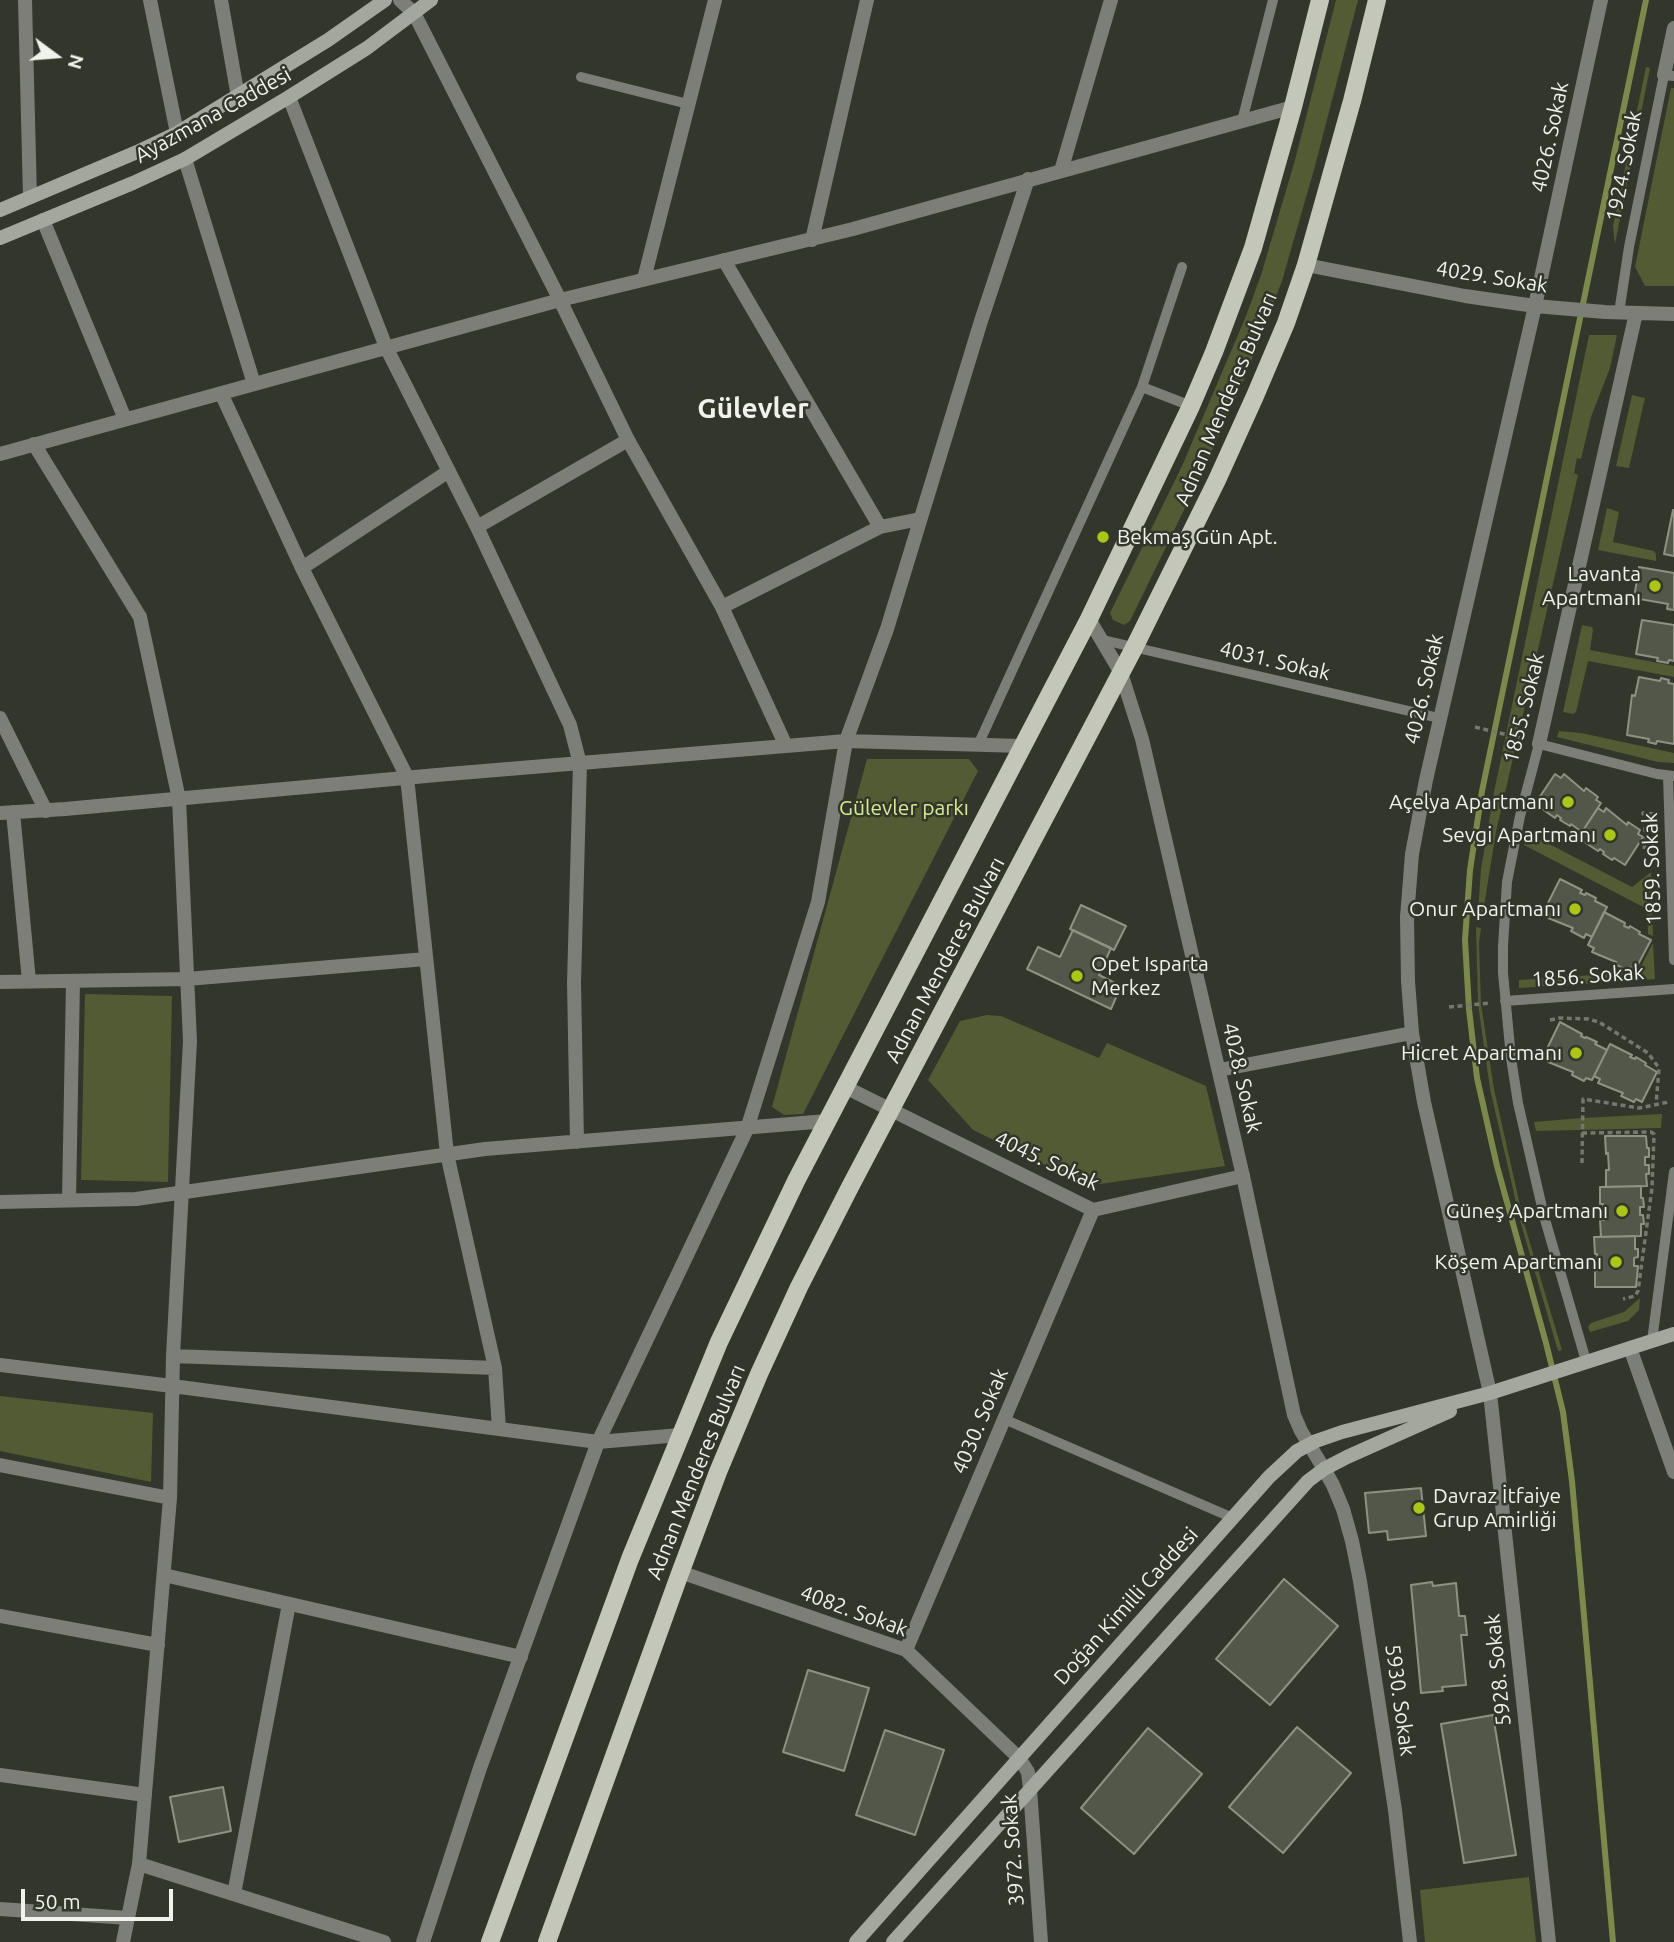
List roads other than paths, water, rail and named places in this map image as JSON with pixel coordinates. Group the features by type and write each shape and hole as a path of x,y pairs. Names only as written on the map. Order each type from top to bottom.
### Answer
{"main road":[{"name":"Ayazmana Caddesi","path":"0,210 177,133 328,40 385,0"},
{"name":"Ayazmana Caddesi","path":"0,238 185,159 367,48 430,0"},
{"name":"Adnan Menderes Bulvarı","path":"490,1942 630,1559 725,1329 796,1181 1089,619 1191,405 1253,248 1320,0"},
{"name":"Adnan Menderes Bulvarı","path":"547,1942 680,1572 718,1472 776,1337 799,1287 1134,648 1198,520 1286,323 1306,265 1352,102 1377,0"},
{"name":"Doğan Kimilli Caddesi","path":"856,1942 1284,1462 1309,1444 1342,1432 1490,1393 1674,1334"},
{"name":"Doğan Kimilli Caddesi","path":"893,1942 1308,1481 1324,1469 1490,1393"}],"street":[{"path":"25,0 30,197"},
{"path":"150,0 177,133"},
{"path":"221,0 238,97"},
{"path":"400,0 414,13 628,440 722,607 786,746"},
{"path":"645,279 715,0"},
{"path":"812,240 867,0"},
{"path":"1061,171 1111,0"},
{"name":"4026. Sokak","path":"1490,1393 1424,1102 1412,1033 1407,917 1412,854 1439,718 1535,306 1601,0"},
{"name":"1924. Sokak","path":"1669,75 1674,28"},
{"path":"289,97 386,347 477,527 570,725 580,764 574,983 577,1142"},
{"path":"0,454 560,300 812,240 1293,107"},
{"path":"185,159 254,384"},
{"path":"422,1942 480,1768 598,1442 747,1129 818,902 846,741 887,629 977,334 1028,179"},
{"path":"43,220 125,419"},
{"path":"723,260 880,527"},
{"name":"4029. Sokak","path":"1306,265 1465,296 1535,306 1612,313 1674,314"},
{"name":"1855. Sokak","path":"1539,744 1636,313"},
{"path":"221,393 302,568 407,778 447,1154 495,1368 499,1429"},
{"path":"477,527 628,440"},
{"path":"34,444 140,617 178,799 190,1041 173,1356 170,1497 139,1864 123,1942"},
{"path":"302,568 449,471"},
{"path":"722,607 880,527 920,519"},
{"name":"4028. Sokak","path":"1089,619 1121,673 1142,739 1243,1176 1294,1415 1324,1469"},
{"path":"0,718 46,811"},
{"path":"29,981 6,813 846,741 1022,746"},
{"path":"0,982 187,979 426,959"},
{"path":"69,1200 73,981"},
{"path":"1219,1070 1412,1033"},
{"name":"4045. Sokak","path":"845,1087 1093,1209 1243,1176"},
{"path":"0,1202 136,1199 485,1149 827,1121"},
{"name":"4030. Sokak","path":"906,1650 1093,1209"},
{"path":"1630,1348 1674,1472"},
{"path":"173,1356 495,1368"},
{"path":"0,1365 598,1442 680,1435"},
{"name":"5928. Sokak","path":"1490,1393 1549,1942"},
{"path":"0,1465 170,1497"},
{"name":"5930. Sokak","path":"1324,1469 1343,1509 1360,1581 1395,1810 1410,1942"},
{"name":"4082. Sokak","path":"680,1572 906,1650 1019,1758"},
{"path":"164,1575 521,1657"},
{"path":"234,1894 289,1604"},
{"path":"0,1616 158,1645"},
{"name":"3972. Sokak","path":"1019,1758 1027,1772 1030,1789 1041,1942"},
{"path":"0,1775 145,1795"},
{"path":"139,1864 384,1942"},
{"path":"0,1909 128,1918"}],"lane":[{"path":"1242,121 1273,0"},
{"name":"1924. Sokak","path":"1612,313 1669,75"},
{"path":"581,76 688,104"},
{"path":"978,745 1142,387 1182,267"},
{"path":"1142,387 1191,405"},
{"name":"4031. Sokak","path":"1102,640 1439,718"},
{"path":"1539,744 1671,776"},
{"name":"1855. Sokak","path":"1539,744 1520,816 1507,882 1503,946 1505,1001 1518,1103 1533,1174 1586,1361"},
{"name":"1859. Sokak","path":"1671,776 1674,960"},
{"name":"1856. Sokak","path":"1505,1001 1674,989"},
{"path":"1652,1341 1674,1172"},
{"path":"1004,1419 1233,1518"}],"waterway":[{"path":"1613,1942 1572,1481 1563,1412 1497,1166 1477,1078 1465,940 1470,870 1482,791 1646,0"}],"place":[{"name":"Bekmaş Gün Apt.","path":"1103,537"},
{"name":"Lavanta Apartmanı","path":"1655,586"},
{"name":"Açelya Apartmanı","path":"1568,802"},
{"name":"Sevgi Apartmanı","path":"1610,835"},
{"name":"Onur Apartmanı","path":"1575,909"},
{"name":"Opet Isparta Merkez","path":"1077,976"},
{"name":"Hicret Apartmanı","path":"1576,1053"},
{"name":"Güneş Apartmanı","path":"1622,1211"},
{"name":"Köşem Apartmanı","path":"1616,1262"},
{"name":"Davraz İtfaiye Grup Amirliği","path":"1419,1508"}],"district":[{"name":"Gülevler","path":"753,409"}],"park label":[{"name":"Gülevler parkı","path":"904,808"}]}
